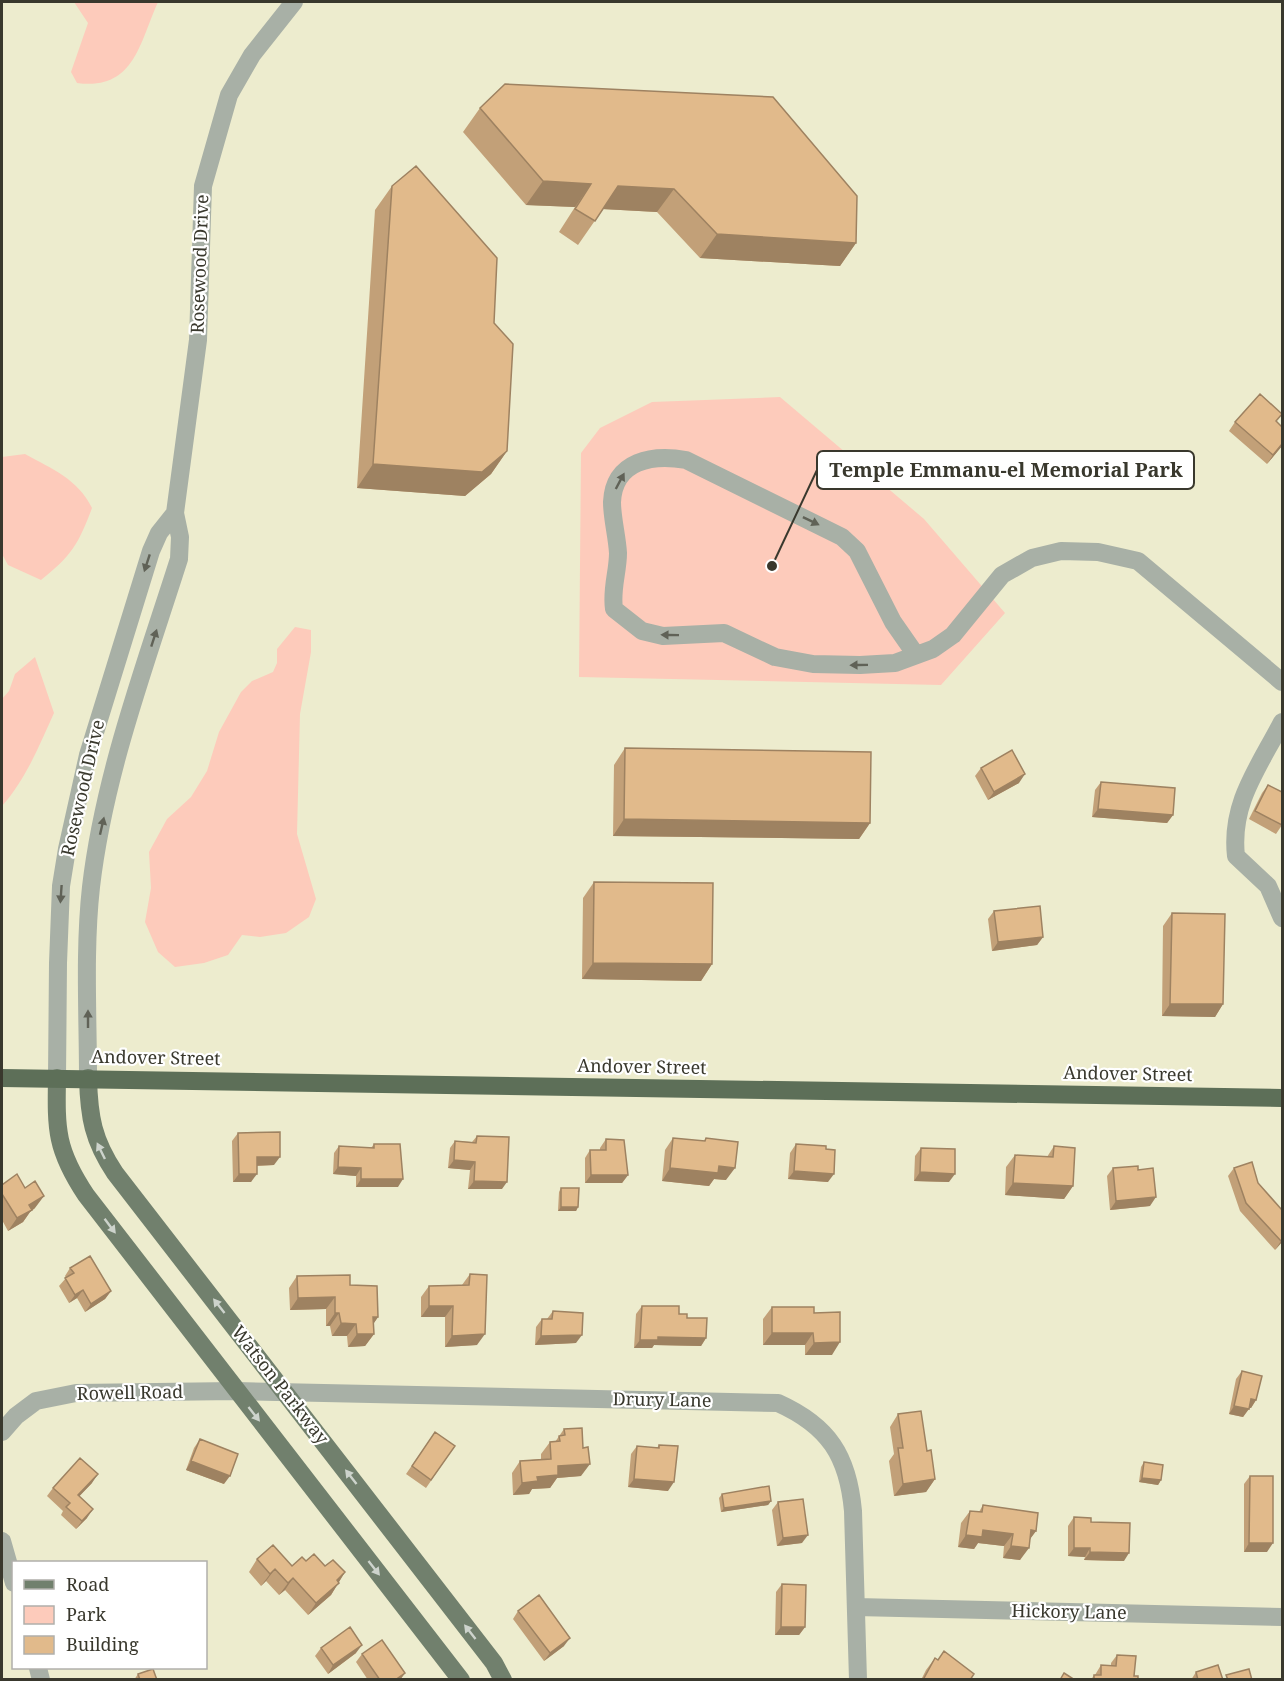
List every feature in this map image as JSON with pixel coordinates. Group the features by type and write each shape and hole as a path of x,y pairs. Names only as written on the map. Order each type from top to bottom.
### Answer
{"highway":[{"name":"Andover Street","path":"2,1078 1282,1098"}],"main road":[{"name":"Watson Parkway","path":"57,1078 56,1128 61,1151 74,1176 236,1391 461,1680"},
{"name":"Watson Parkway","path":"88,1078 89,1116 95,1138 105,1158 488,1655 503,1680"}],"street":[{"name":"Rosewood Drive","path":"88,1078 87,963 91,889 96,854 116,762 179,559 180,537 175,513 198,340 203,186 229,95 252,55 294,2"},
{"path":"916,655 893,622 857,551 842,537 686,460 666,456 646,458 631,465 620,478 612,500 618,555 612,593 614,609 642,631 663,636 724,633 775,657 813,664 894,663 933,650 953,635 969,619 1002,575 1032,558 1061,551 1098,552 1138,561 1282,682"},
{"name":"Rosewood Drive","path":"57,1078 61,886 67,849 88,755 148,562 159,533 175,513"},
{"path":"1282,722 1240,802 1235,820 1234,838 1236,856 1268,886 1282,918"},
{"name":"Drury Lane","path":"236,1391 778,1403 798,1412 831,1440 843,1462 852,1499 858,1680"},
{"name":"Rowell Road","path":"2,1432 16,1416 36,1401 76,1393 236,1391"},
{"path":"2,1540 12,1576"},
{"name":"Hickory Lane","path":"856,1607 1282,1617"}],"green space":[{"path":"74,2 158,2 140,47 123,71 112,79 96,83 77,83 71,72 88,23"},
{"path":"780,397 924,519 1005,613 941,685 579,677 581,453 600,428 652,402"},
{"path":"25,454 72,482 92,508 73,548 41,580 8,565 2,554 2,457"},
{"path":"295,627 311,630 311,652 300,714 297,834 316,899 309,917 286,933 260,937 242,935 228,955 204,963 175,967 158,952 145,922 151,888 149,852 167,819 191,797 207,771 219,732 241,692 252,681 273,672 277,663 277,649"},
{"path":"35,657 54,713 25,773 2,806 2,699 9,691 15,674"}],"building":[{"path":"505,84 773,97 857,196 856,243 717,234 674,189 618,186 595,221 575,209 591,184 543,181 480,108"},
{"path":"416,166 497,258 494,323 513,344 507,451 482,472 373,464 392,186"},
{"path":"1260,394 1282,414 1276,421 1282,427 1282,444 1273,455 1235,422"},
{"path":"625,748 871,752 870,823 624,819"},
{"path":"1012,750 1025,774 994,792 981,768"},
{"path":"1101,782 1175,788 1173,815 1098,809"},
{"path":"1268,785 1282,792 1282,825 1255,811"},
{"path":"594,882 713,883 712,964 593,963"},
{"path":"1040,906 1043,937 998,942 994,911"},
{"path":"1172,913 1225,914 1223,1004 1170,1004"},
{"path":"280,1132 280,1157 257,1157 257,1174 239,1174 238,1133"},
{"path":"477,1136 509,1137 507,1182 474,1181 475,1162 454,1160 455,1141 476,1143"},
{"path":"673,1138 705,1141 706,1138 738,1142 735,1168 719,1166 718,1173 670,1168"},
{"path":"606,1139 624,1140 628,1175 591,1175 590,1150 606,1150"},
{"path":"374,1144 400,1144 403,1179 361,1179 361,1168 338,1167 339,1146 374,1148"},
{"path":"796,1144 826,1146 826,1149 835,1150 834,1174 794,1171"},
{"path":"1054,1146 1075,1148 1073,1186 1013,1183 1015,1155 1053,1157"},
{"path":"921,1148 955,1149 955,1174 920,1172"},
{"path":"1252,1162 1258,1183 1282,1210 1281,1241 1246,1203 1234,1168"},
{"path":"1138,1166 1138,1170 1153,1168 1156,1197 1116,1201 1113,1168"},
{"path":"17,1174 25,1188 35,1181 44,1196 29,1205 32,1210 17,1218 2,1194 2,1185"},
{"path":"561,1188 579,1188 578,1207 561,1207"},
{"path":"90,1256 111,1291 91,1304 83,1290 75,1295 65,1278 74,1273 70,1268"},
{"path":"470,1274 487,1275 485,1334 452,1336 453,1306 429,1306 429,1286 469,1285"},
{"path":"350,1275 350,1285 377,1286 378,1317 373,1317 374,1334 357,1334 356,1324 341,1323 339,1313 335,1313 335,1297 298,1298 297,1276"},
{"path":"642,1306 679,1306 679,1314 687,1314 687,1318 707,1318 706,1338 658,1337 658,1340 640,1340"},
{"path":"772,1307 814,1307 814,1313 840,1312 840,1342 814,1343 813,1333 772,1333"},
{"path":"553,1311 583,1313 582,1335 541,1336 542,1319 552,1319"},
{"path":"1242,1371 1262,1376 1256,1400 1251,1399 1249,1409 1234,1406"},
{"path":"921,1411 927,1451 931,1450 935,1479 903,1484 898,1448 903,1448 898,1414"},
{"path":"582,1428 583,1448 588,1447 590,1464 558,1466 558,1475 537,1477 538,1481 522,1483 520,1461 551,1459 550,1442 560,1441 559,1436 565,1435 564,1429"},
{"path":"435,1432 455,1446 431,1480 412,1466"},
{"path":"200,1439 238,1454 230,1476 191,1461"},
{"path":"659,1445 678,1446 674,1482 634,1479 637,1446 659,1448"},
{"path":"80,1458 98,1474 78,1495 93,1509 82,1521 66,1507 70,1503 53,1488"},
{"path":"1144,1462 1163,1465 1161,1480 1142,1478"},
{"path":"1250,1476 1273,1476 1273,1543 1249,1543"},
{"path":"769,1486 771,1501 724,1508 722,1494"},
{"path":"803,1499 808,1535 783,1538 778,1502"},
{"path":"983,1505 1038,1513 1036,1531 1031,1530 1029,1548 1011,1546 1013,1534 983,1530 982,1537 966,1535 970,1511 982,1512"},
{"path":"1074,1517 1091,1518 1091,1522 1130,1523 1129,1553 1090,1552 1090,1548 1074,1548"},
{"path":"273,1545 292,1566 302,1557 306,1561 314,1554 325,1566 333,1560 345,1572 337,1580 339,1583 316,1603 293,1578 288,1583 275,1569 270,1574 257,1559"},
{"path":"782,1584 806,1585 805,1627 781,1627"},
{"path":"539,1595 570,1638 550,1653 518,1611"},
{"path":"350,1627 362,1645 333,1665 321,1648"},
{"path":"382,1640 405,1673 395,1680 380,1680 362,1654"},
{"path":"944,1651 974,1674 970,1680 923,1680 935,1658 938,1660"},
{"path":"1117,1655 1136,1656 1134,1676 1138,1676 1138,1680 1094,1680 1094,1675 1101,1675 1101,1665 1116,1666"},
{"path":"1218,1665 1223,1680 1198,1680 1196,1672"},
{"path":"153,1669 157,1680 140,1680 138,1674"},
{"path":"1249,1669 1252,1680 1228,1680 1226,1675"},
{"path":"1064,1673 1075,1680 1060,1680"}],"place":[{"name":"Temple Emmanu-el Memorial Park","path":"772,566"}]}
